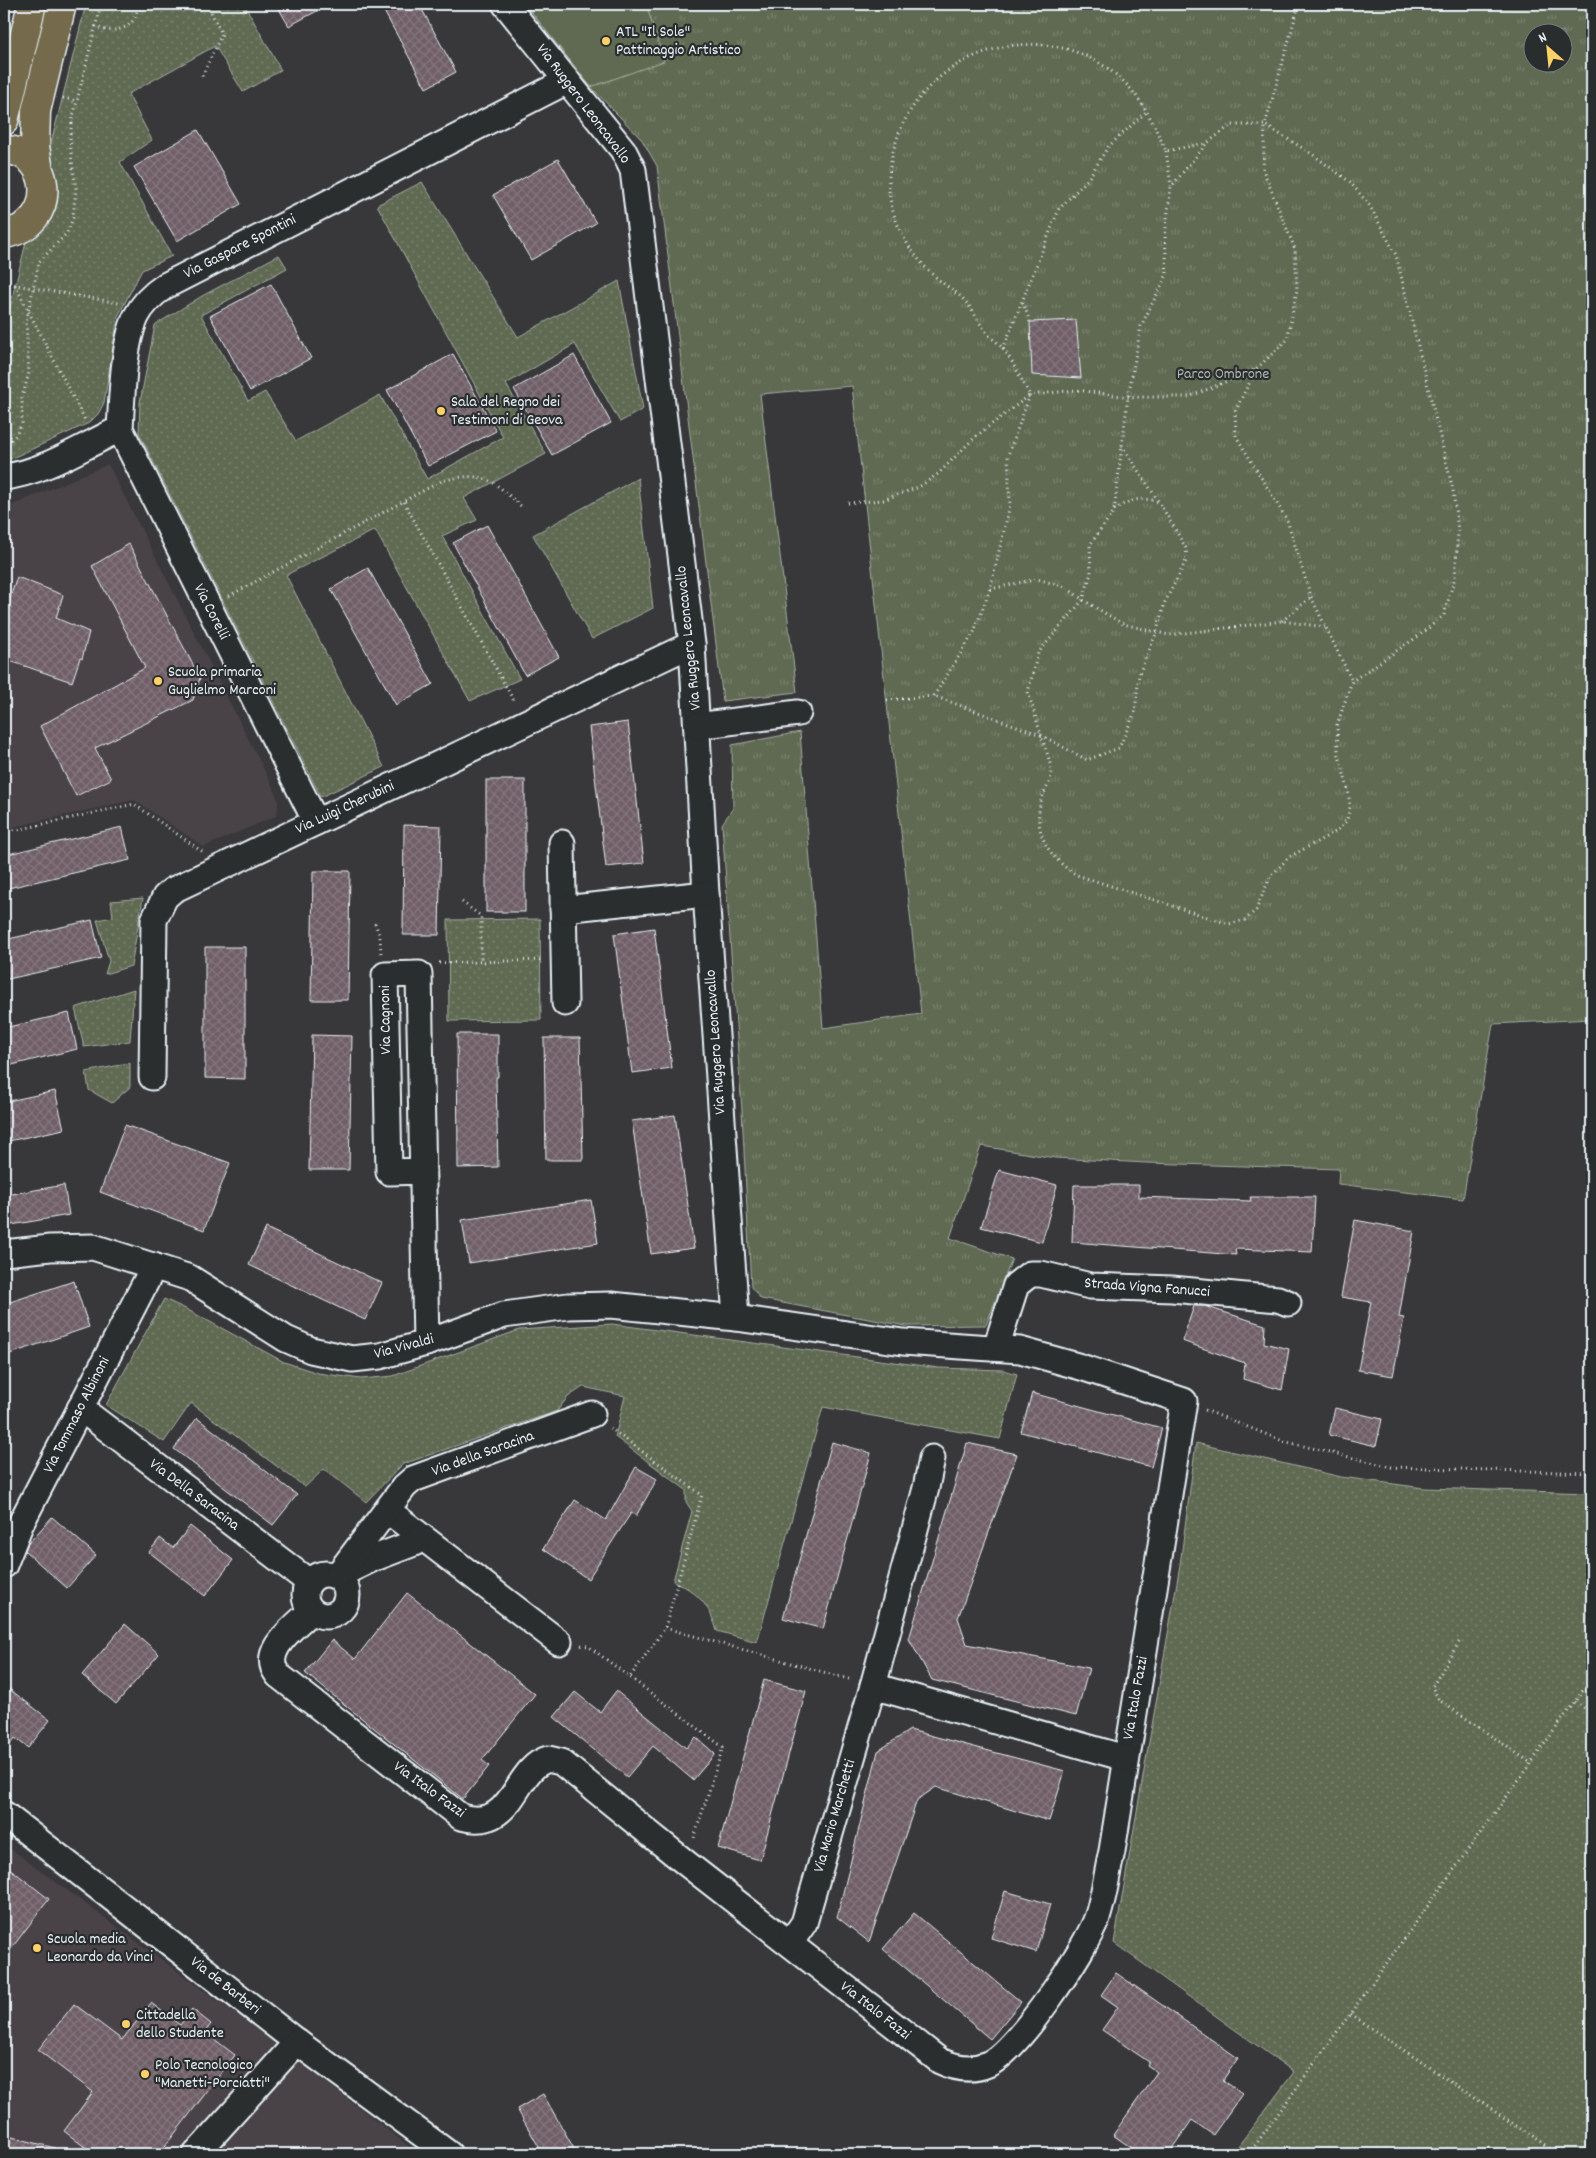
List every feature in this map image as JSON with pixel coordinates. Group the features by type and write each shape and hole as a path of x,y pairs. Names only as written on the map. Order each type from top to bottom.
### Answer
{"main road":[{"path":"4,122 32,4"},
{"path":"4,253 15,230 35,218 42,207 44,195 43,182 39,171 35,146 36,111 62,4"},
{"path":"4,150 20,154 31,161 39,171"}],"street":[{"name":"Via Ruggero Leoncavallo","path":"506,4 623,150 633,170 692,644 706,894 736,1318"},
{"name":"Via Gaspare Spontini","path":"120,429 122,396 132,327 142,307 156,292 567,81"},
{"path":"4,477 24,473 43,466 120,429"},
{"name":"Via Corelli","path":"120,429 316,822"},
{"name":"Via Luigi Cherubini","path":"152,1077 154,920 162,902 173,890 692,644"},
{"path":"697,726 798,713"},
{"path":"562,843 565,1003"},
{"path":"563,909 706,894"},
{"name":"Via Cagnoni","path":"423,1171 389,1172 385,974 419,974 423,1171 426,1343"},
{"name":"Via Vivaldi","path":"4,1253 50,1248 93,1247 190,1278 286,1339 329,1356 352,1359 380,1356 426,1343 504,1315 568,1306 611,1305 736,1318"},
{"name":"Via Tommaso Albinoni","path":"4,1565 20,1525 154,1266"},
{"name":"Strada Vigna Fanucci","path":"996,1348 1016,1285 1030,1274 1041,1274 1090,1286 1172,1289 1278,1299 1288,1303"},
{"path":"736,1318 894,1341 1020,1350 1081,1367 1184,1401"},
{"name":"Via Italo Fazzi","path":"311,1611 277,1646 272,1656 274,1669 286,1681 461,1817 478,1820 495,1815 503,1808 537,1764 548,1759 555,1759 940,2062 969,2069 987,2065 996,2060 1020,2036 1060,1983 1096,1920 1112,1851 1184,1401"},
{"name":"Via Della Saracina","path":"80,1408 309,1582"},
{"name":"Via della Saracina","path":"337,1576 404,1486 413,1479 592,1414"},
{"name":"Via Mario Marchetti","path":"790,1943 804,1923 873,1686 926,1488 932,1458"},
{"path":"387,1510 559,1642"},
{"path":"337,1576 372,1559 414,1543 420,1537"},
{"path":"319,1574 337,1576 342,1581 348,1594 343,1608 338,1613 324,1617 311,1611 304,1600 309,1582 319,1574"},
{"path":"873,1686 1126,1758"},
{"name":"Via de Barberi","path":"4,1814 292,2047 449,2154"},
{"path":"196,2154 292,2047"}],"path":[{"path":"95,26 110,32 126,27 136,14 137,4"},
{"path":"202,76 222,34 207,4"},
{"path":"848,503 883,500 919,487 938,474 975,437 1030,395 1077,390 1128,397 1190,397 1256,369 1287,340 1297,290 1295,249 1263,170 1265,125 1299,4"},
{"path":"1030,395 1003,349 987,334 963,299 922,265 902,234 890,198 892,155 898,135 907,115 929,87 950,68 989,50 1029,44 1069,50 1106,67 1136,94 1148,110 1166,152 1171,187 1165,235 1167,274 1141,326 1128,397 1114,510"},
{"path":"1003,349 1059,209 1088,179 1108,147 1148,110"},
{"path":"1159,502 1148,498 1129,501 1114,510 1090,545 1090,573 1082,600 1038,653 1028,692 1052,772 1040,803 1040,826 1048,850 1056,860 1077,875 1228,924 1245,920 1256,910 1270,877 1289,857 1337,831 1347,820 1350,807 1348,789 1338,752 1337,725 1352,681 1420,635 1444,615 1455,577 1458,531 1453,490 1396,255 1370,206 1350,182 1312,154 1265,125 1230,125 1207,143 1171,187"},
{"path":"1166,152 1207,143"},
{"path":"4,283 142,307"},
{"path":"15,285 95,440"},
{"path":"1023,301 1030,322"},
{"path":"1256,369 1235,411 1236,436 1287,520 1311,597 1352,681"},
{"path":"934,696 974,632 990,589 1010,505 1008,455 1030,395"},
{"path":"886,700 934,696 1040,735 1086,760 1118,748 1134,712 1139,674 1156,634 1165,602 1187,558 1186,548 1159,502 1122,446"},
{"path":"209,607 441,481 456,477 473,476 488,478 524,508"},
{"path":"404,502 526,723"},
{"path":"990,589 1037,579 1066,586 1082,600 1123,624 1156,634 1169,635 1282,621 1326,627"},
{"path":"1282,621 1311,597"},
{"path":"4,833 134,804 220,867"},
{"path":"462,902 482,916 481,961"},
{"path":"375,923 380,937 381,961 385,974"},
{"path":"419,974 440,962 564,959"},
{"path":"1184,1401 1283,1441 1391,1467 1592,1473"},
{"path":"592,1414 702,1495 665,1628 630,1677"},
{"path":"665,1628 873,1686"},
{"path":"559,1642 588,1646 723,1747 686,1863"},
{"path":"1459,1642 1432,1687 1439,1700 1531,1763"},
{"path":"1249,2154 1592,1678"},
{"path":"1575,1702 1592,1713"},
{"path":"1350,2014 1558,2154"}],"shaded area":[{"path":"108,464 278,800 276,816 204,847 134,800 4,829 4,504 13,505"},
{"name":"Cittadella dello Studente","path":"4,1844 278,2045 419,2154 4,2154"}],"green space":[{"path":"86,4 244,4 281,70 243,92 215,46 128,94 152,140 120,162 172,256 142,270 118,316 104,403 98,414 89,423 8,460 4,459 4,330"},
{"name":"Parco Ombrone","path":"525,4 1592,4 1592,1019 1493,1024 1463,1199 1338,1184 1339,1169 1055,1158 981,1146 950,1238 1012,1259 986,1325 906,1326 761,1299 751,1287 742,1111 722,824 733,808 732,745 800,732 823,1028 921,1014 852,386 760,394 797,692 723,701 657,166 642,140 591,87"},
{"name":"ATL \"Il Sole\" Pattinaggio Artistico","path":"525,4 646,4 664,61 591,87"},
{"path":"422,182 518,337 619,281 643,409 620,422 575,344 506,384 546,454 464,498 477,520 442,536 520,679 470,701 375,530 286,575 384,767 321,797 139,433 140,402 155,325 202,296 279,255 287,268 201,315 248,401 265,392 296,441 380,395 427,479 503,437 377,205"},
{"path":"638,478 653,608 592,639 533,535"},
{"path":"143,898 131,966 105,974 109,961 97,920 113,917 111,901"},
{"path":"540,919 541,1020 449,1021 448,920"},
{"path":"134,989 130,1041 84,1047 75,1008"},
{"path":"130,1063 130,1087 112,1103 89,1090 86,1072"},
{"path":"164,1299 284,1362 318,1373 361,1379 393,1376 519,1330 612,1324 939,1368 1004,1370 1017,1374 1000,1439 823,1407 757,1642 717,1631 711,1614 701,1600 689,1590 673,1581 692,1511 686,1502 686,1490 615,1437 625,1396 583,1387 568,1397 557,1411 403,1464 366,1502 324,1469 305,1487 191,1403 164,1442 106,1405"},
{"path":"1196,1443 1341,1477 1424,1488 1592,1493 1592,2154 1232,2154 1294,2072 1114,1943 1180,1565"}],"building":[{"path":"276,4 330,4 289,26"},
{"path":"380,4 419,4 456,72 426,88"},
{"path":"198,130 241,204 177,241 134,167"},
{"path":"558,159 596,223 531,260 493,195"},
{"path":"271,284 311,358 250,391 210,316"},
{"path":"1076,320 1081,378 1032,375 1030,322"},
{"name":"Sala del Regno dei Testimoni di Geova","path":"453,354 496,431 428,466 387,390"},
{"path":"574,355 611,423 552,455 514,389"},
{"path":"487,525 559,657 525,675 453,543"},
{"path":"129,544 200,678 193,700 95,748 111,779 76,796 40,726 145,668 92,566"},
{"path":"368,568 433,684 396,705 331,589"},
{"path":"17,577 63,595 56,618 89,632 82,659 80,658 72,682 4,659 4,616"},
{"path":"628,722 644,863 606,867 589,727"},
{"path":"486,780 525,780 525,912 486,912"},
{"path":"404,825 441,826 439,935 403,935"},
{"path":"122,827 130,860 4,889 4,855"},
{"path":"313,871 350,871 348,1000 311,1000"},
{"path":"92,920 101,958 4,980 4,940"},
{"path":"654,928 672,1068 632,1073 614,934"},
{"path":"205,947 245,947 245,1079 205,1078"},
{"path":"69,1013 77,1049 4,1067 4,1028"},
{"path":"457,1034 498,1034 498,1077 496,1077 498,1167 458,1168"},
{"path":"312,1035 352,1036 349,1170 309,1170"},
{"path":"544,1038 580,1038 583,1160 546,1160"},
{"path":"55,1091 64,1129 4,1142 4,1102"},
{"path":"675,1115 694,1248 651,1254 632,1121"},
{"path":"125,1125 230,1163 204,1230 100,1192"},
{"path":"999,1170 1057,1185 1042,1242 981,1227"},
{"path":"64,1185 69,1215 11,1225 6,1195"},
{"path":"1074,1185 1139,1185 1139,1197 1251,1201 1250,1197 1315,1197 1312,1252 1235,1249 1236,1255 1072,1242"},
{"path":"591,1200 598,1243 469,1263 462,1220"},
{"path":"1355,1220 1414,1231 1399,1317 1404,1318 1393,1376 1358,1370 1371,1302 1341,1297"},
{"path":"266,1228 382,1283 365,1320 249,1265"},
{"path":"74,1281 89,1327 4,1356 4,1304"},
{"path":"1194,1306 1204,1306 1265,1325 1264,1343 1289,1349 1282,1390 1243,1379 1245,1363 1182,1341"},
{"path":"1032,1393 1162,1428 1151,1467 1021,1432"},
{"path":"1335,1408 1382,1419 1376,1446 1329,1435"},
{"path":"197,1418 297,1495 273,1525 174,1449"},
{"path":"832,1442 871,1453 823,1629 783,1618"},
{"path":"967,1443 1017,1454 958,1618 967,1644 1089,1668 1076,1716 932,1680 909,1639"},
{"path":"636,1467 657,1479 636,1516 631,1513 588,1579 543,1549 575,1500 606,1520"},
{"path":"52,1517 96,1555 67,1588 25,1551 27,1545"},
{"path":"190,1526 233,1560 205,1596 149,1552 160,1538 173,1548"},
{"path":"407,1593 535,1694 482,1760 489,1766 463,1799 305,1673 332,1640 355,1659"},
{"path":"125,1624 159,1654 116,1704 82,1675"},
{"path":"764,1680 806,1691 760,1860 718,1848"},
{"path":"4,1685 50,1720 28,1748 15,1738 4,1753"},
{"path":"616,1691 686,1748 696,1737 715,1754 693,1780 653,1746 627,1777 554,1717 575,1692 600,1712"},
{"path":"910,1730 1065,1771 1049,1821 936,1787 917,1800 869,1942 837,1917 878,1751"},
{"path":"4,1864 49,1899 4,1958"},
{"path":"1005,1891 1050,1904 1036,1952 991,1938"},
{"path":"914,1913 1021,2002 990,2039 883,1949"},
{"path":"1116,1973 1238,2058 1223,2080 1242,2094 1213,2135 1192,2120 1168,2154 1140,2154 1113,2135 1157,2072 1147,2065 1149,2062 1102,2030 1118,2007 1101,1995"},
{"name":"Polo Tecnologico \"Manetti-Porciatti\"","path":"151,2003 180,2025 192,2009 211,2024 205,2032 235,2055 159,2154 94,2154 64,2131 93,2092 38,2050 74,2004 122,2040"},
{"path":"543,2094 577,2154 543,2154 517,2109"},
{"path":"4,2135 55,2148 54,2154 4,2154"}],"place":[{"name":"ATL \"Il Sole\" Pattinaggio Artistico","path":"606,41"},
{"name":"Sala del Regno dei Testimoni di Geova","path":"441,411"},
{"name":"Scuola primaria Guglielmo Marconi","path":"158,681"},
{"name":"Scuola media Leonardo da Vinci","path":"37,1948"},
{"name":"Cittadella dello Studente","path":"126,2024"},
{"name":"Polo Tecnologico \"Manetti-Porciatti\"","path":"145,2074"}]}
